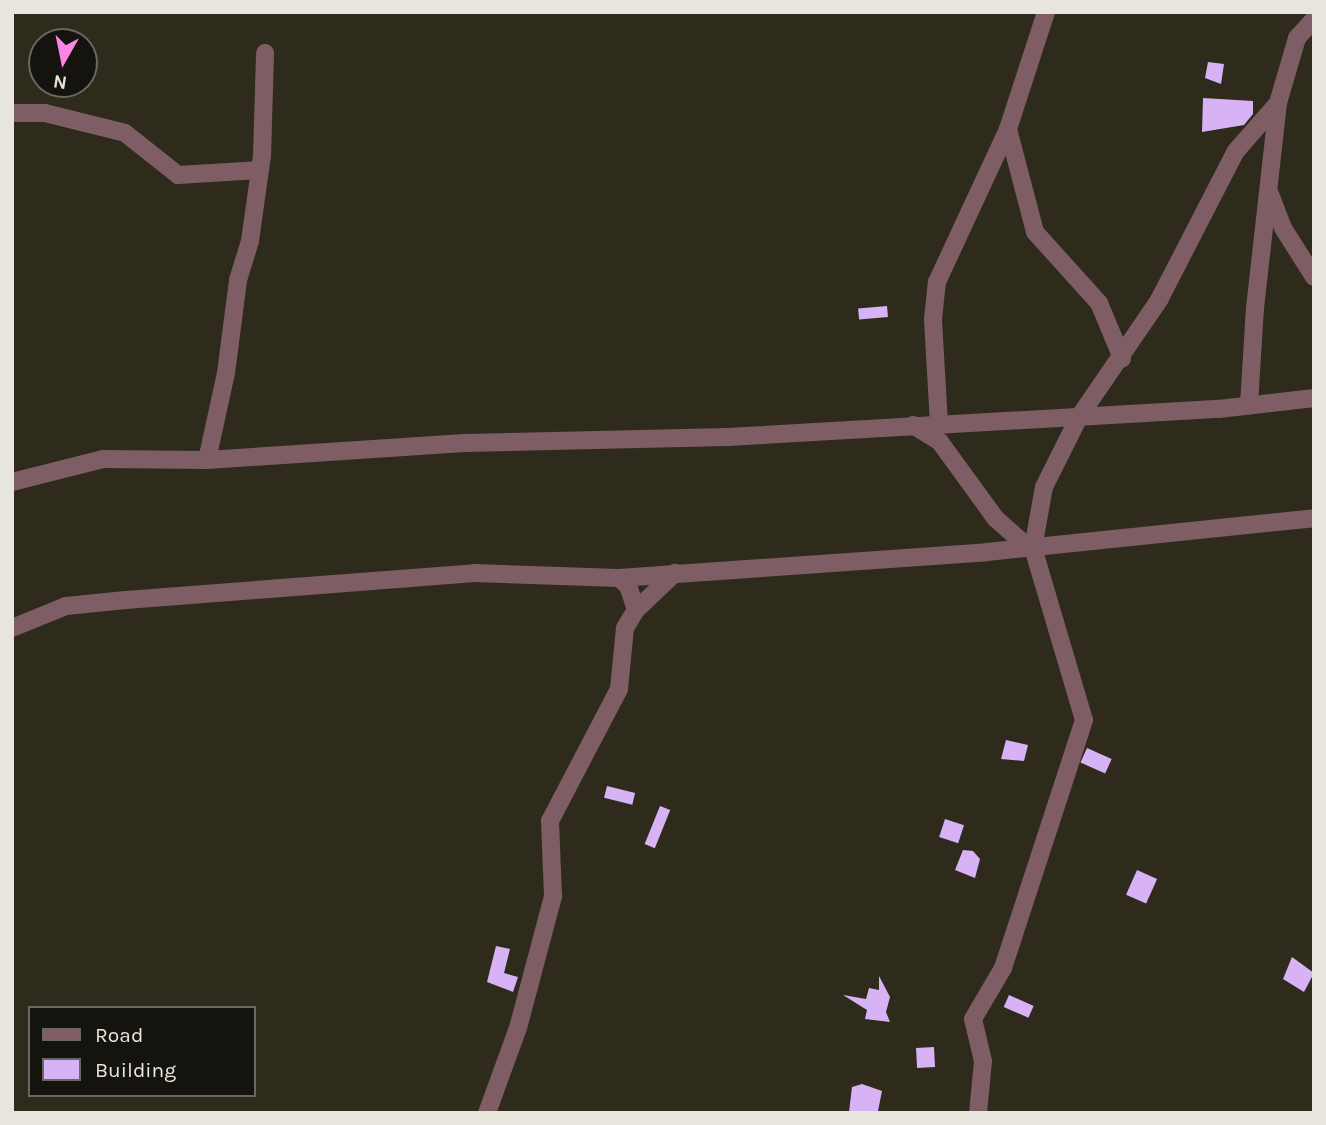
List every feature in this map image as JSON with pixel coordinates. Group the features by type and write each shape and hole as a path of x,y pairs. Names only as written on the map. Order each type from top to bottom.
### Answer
{"street":[{"path":"939,424 934,293 1008,129 1046,12"},
{"path":"1249,405 1278,103 1297,38 1314,19"},
{"path":"207,460 260,170 265,54"},
{"path":"978,1113 983,1061 973,1019 1003,968 1084,720 1031,548 1044,487 1079,417 1122,358 1158,300 1237,151 1278,103"},
{"path":"12,113 45,113 125,133 178,175 260,170"},
{"path":"1008,129 1035,232 1099,303 1122,358"},
{"path":"1268,186 1283,228 1314,277"},
{"path":"12,482 103,459 207,460 451,444 728,437 908,424 1079,417 1314,398"},
{"path":"908,424 940,442 996,519 1031,548"},
{"path":"12,628 38,614 92,603 360,580 475,573 619,578 1031,548 1314,518"},
{"path":"487,1113 518,1028 553,896 550,821 619,689 625,628 636,610 675,573"},
{"path":"619,578 628,586 636,610"}],"building":[{"path":"1208,62 1224,64 1221,84 1205,78"},
{"path":"1203,98 1253,101 1253,114 1244,125 1202,132"},
{"path":"887,306 888,317 859,319 858,309"},
{"path":"1006,740 1028,745 1024,761 1001,759"},
{"path":"1087,748 1112,759 1105,774 1080,763"},
{"path":"607,786 635,793 632,805 604,798"},
{"path":"660,806 670,810 655,848 645,844"},
{"path":"945,819 964,825 958,843 939,837"},
{"path":"963,850 973,851 980,859 975,878 955,870"},
{"path":"1137,870 1157,879 1146,904 1126,895"},
{"path":"496,946 510,949 504,973 518,977 513,992 487,982"},
{"path":"1292,957 1314,973 1304,992 1283,979"},
{"path":"879,976 890,997 886,1012 890,1022 865,1019 867,1010 843,995 866,999 869,988 879,990"},
{"path":"1009,995 1034,1006 1028,1018 1004,1007"},
{"path":"934,1047 935,1067 917,1068 916,1048"},
{"path":"862,1084 882,1091 878,1111 849,1112 852,1087"}]}
